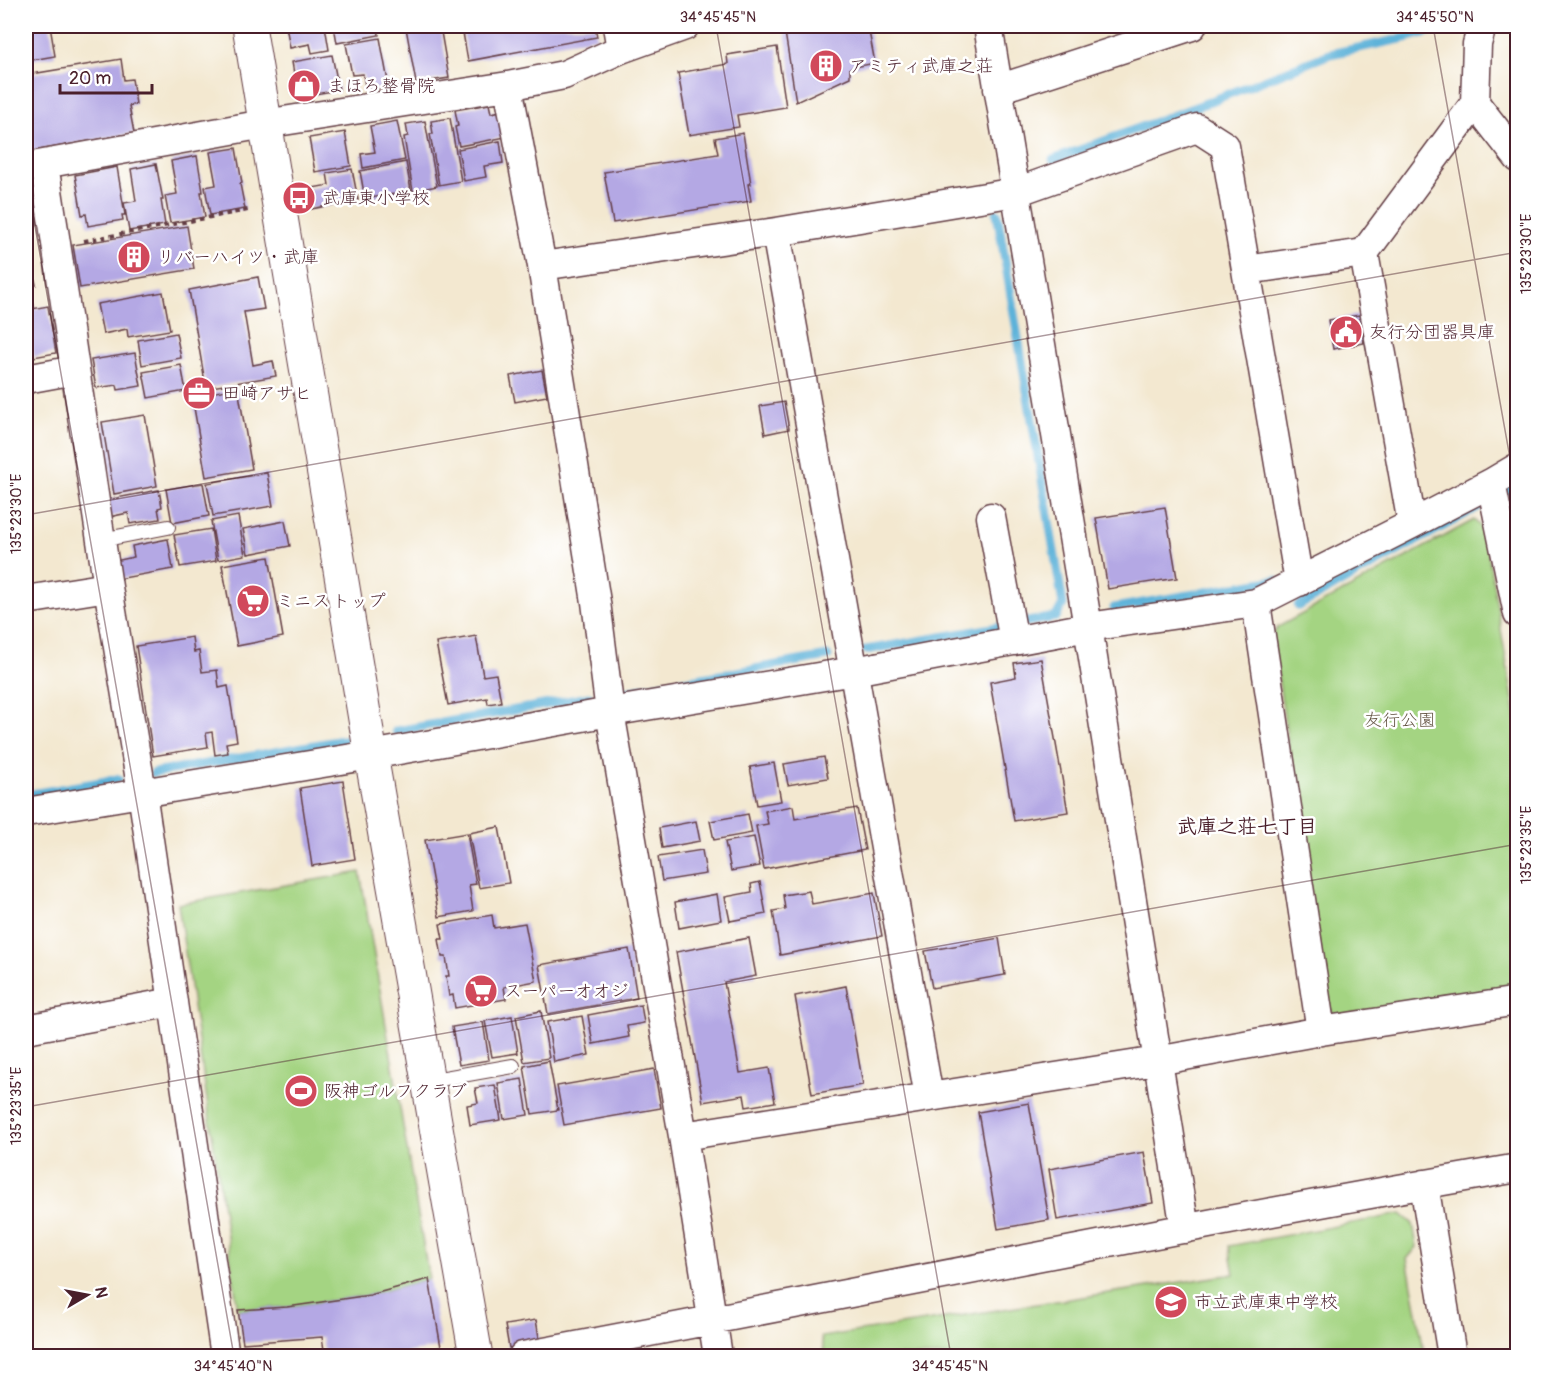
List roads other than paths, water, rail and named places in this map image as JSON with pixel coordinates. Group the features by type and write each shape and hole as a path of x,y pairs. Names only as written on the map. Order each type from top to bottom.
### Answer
{"street":[{"path":"249,26 371,755 476,1356"},
{"path":"225,1356 142,792 108,587 57,246 35,165 264,124 508,86 564,75 619,37 685,26"},
{"path":"988,26 1185,1229"},
{"path":"999,89 1191,26"},
{"path":"1246,270 1364,253 1475,103 1477,44 1482,26"},
{"path":"508,86 542,266 596,602 610,712 683,1136 718,1356"},
{"path":"1475,103 1518,158"},
{"path":"542,266 776,232 1016,192 1197,128 1225,146 1299,582"},
{"path":"776,232 929,1097"},
{"path":"1364,253 1412,524"},
{"path":"26,379 75,370"},
{"path":"26,812 854,671 1012,630 1088,627 1256,603 1518,467"},
{"path":"1491,483 1517,607"},
{"path":"991,517 1012,630"},
{"path":"26,600 108,587"},
{"path":"1256,603 1322,1031"},
{"path":"683,1136 1518,1001"},
{"path":"26,1029 173,1002"},
{"path":"523,1356 1185,1229 1518,1168"},
{"path":"1424,1184 1452,1356"}],"lane":[{"path":"101,540 168,527"},
{"path":"428,1081 513,1066"}],"waterway":[{"path":"1053,160 1330,54 1410,37 1448,26"},
{"path":"866,650 1056,617 1063,604 997,213"},
{"path":"1298,606 1518,485"},
{"path":"1114,608 1276,580"},
{"path":"628,691 828,656"},
{"path":"396,731 589,697"},
{"path":"154,773 343,740"},
{"path":"26,795 118,779"}],"place":[{"name":"アミティ武庫之荘","path":"826,66"},
{"name":"まほろ整骨院","path":"304,86"},
{"name":"武庫東小学校","path":"299,198"},
{"name":"リバーハイツ・武庫","path":"134,257"},
{"name":"友行分団器具庫","path":"1346,332"},
{"name":"田崎アサヒ","path":"199,393"},
{"name":"ミニストップ","path":"253,601"},
{"name":"スーパーオオジ","path":"481,991"},
{"name":"阪神ゴルフクラブ","path":"301,1091"},
{"name":"市立武庫東中学校","path":"1171,1302"}],"district":[{"name":"武庫之荘七丁目","path":"1247,826"}],"park label":[{"name":"友行公園","path":"1400,720"}]}
